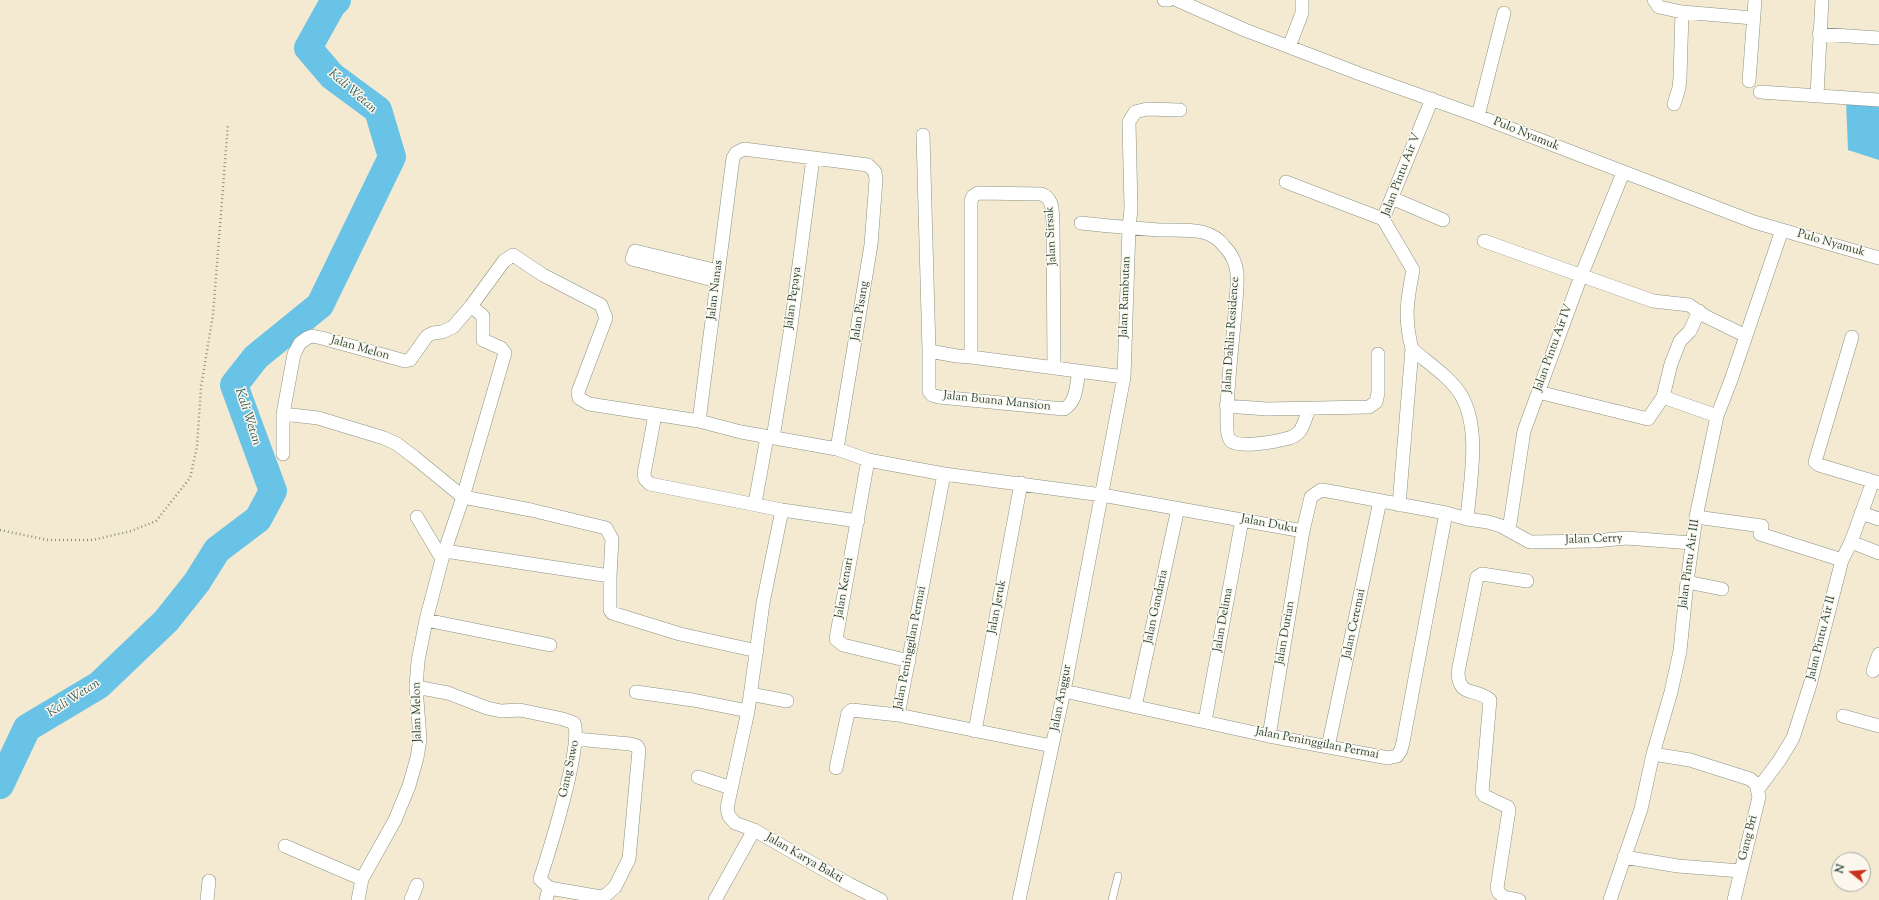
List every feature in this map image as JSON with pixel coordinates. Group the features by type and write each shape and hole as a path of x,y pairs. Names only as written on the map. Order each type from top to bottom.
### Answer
{"street":[{"path":"1164,0 1169,0"},
{"name":"Pulo Nyamuk","path":"1177,0 1244,30 1432,98 1623,173 1754,222 1879,258"},
{"path":"1289,47 1302,13 1302,0"},
{"path":"1654,0 1659,7 1682,12 1753,18"},
{"path":"1749,81 1755,0"},
{"path":"1817,96 1819,34 1822,0"},
{"path":"1478,116 1504,12"},
{"path":"1674,104 1678,95 1680,78 1682,12"},
{"path":"1819,34 1879,38"},
{"path":"1760,92 1879,100"},
{"name":"Jalan Pintu Air V","path":"1411,345 1407,329 1406,304 1413,270 1383,219 1432,98"},
{"name":"Jalan Rambutan","path":"1102,495 1124,377 1128,228 1131,209 1129,122 1134,112 1147,109 1180,110"},
{"name":"Jalan Buana Mansion","path":"923,135 930,351 929,391 939,397 1064,409 1071,405 1078,372"},
{"name":"Jalan Nanas","path":"699,421 733,158 736,153 744,149 813,158"},
{"name":"Jalan Pisang","path":"813,158 868,165 875,172 875,199 871,245 837,449"},
{"name":"Jalan Pepaya","path":"770,437 790,332 813,158"},
{"name":"Jalan Pintu Air IV","path":"1505,528 1524,431 1580,276 1623,173"},
{"path":"1286,182 1383,219"},
{"name":"Jalan Sirsak","path":"971,357 971,201 973,196 978,193 1041,194 1050,200 1053,223 1054,368"},
{"path":"1392,198 1443,220"},
{"path":"1081,223 1128,228"},
{"name":"Jalan Dahlia Residence","path":"1128,228 1201,232 1215,237 1225,246 1234,260 1237,274 1234,336 1226,406 1227,434 1231,441 1238,444 1271,442 1293,438 1300,433 1309,409"},
{"name":"Jalan Pintu Air III","path":"1610,900 1641,810 1653,754 1671,692 1680,651 1686,582 1696,517 1717,416 1782,230"},
{"path":"1484,241 1653,301 1681,303 1746,336"},
{"path":"635,251 717,276 632,259 635,251"},
{"name":"Jalan Melon","path":"283,454 283,414 294,354 300,344 312,336 398,359 410,360 427,336 432,333 442,332 453,326 471,306 504,261 513,255 543,275 600,305 606,318 578,392 579,398 589,404 655,415"},
{"name":"Jalan Melon","path":"358,900 362,879 395,820 413,772 420,739 416,687 418,661 426,620 505,353 501,348 483,340 483,316 471,306"},
{"path":"1538,392 1648,419 1663,397 1671,364 1680,341 1690,331 1699,311"},
{"path":"1852,337 1815,462 1820,465 1876,482"},
{"path":"1399,504 1411,345"},
{"path":"1411,345 1450,382 1461,395 1469,414 1473,450 1467,519"},
{"path":"930,351 957,356 1124,377"},
{"name":"Jalan Dahlia Residence","path":"1226,406 1309,409 1369,407 1376,402 1378,394 1378,354"},
{"path":"1663,397 1717,416"},
{"path":"283,414 318,418 384,438 396,444 414,457 463,497 531,510 606,528 609,530 612,539 610,610 614,614 680,634 757,651"},
{"path":"858,520 782,510 755,503 647,482 644,474 655,415 699,421 770,437 837,449 868,460 944,474 1021,483 1102,495"},
{"path":"755,503 770,437"},
{"name":"Jalan Kenari","path":"868,460 836,639 843,645 909,661"},
{"name":"Jalan Peninggilan Permai","path":"944,474 898,715 1052,746"},
{"name":"Jalan Pintu Air II","path":"1754,784 1793,738 1810,685 1842,560 1851,542 1861,513 1876,482"},
{"name":"Jalan Jeruk","path":"976,731 1021,483"},
{"name":"Jalan Duku","path":"1102,495 1303,531 1311,497 1321,490 1446,513 1467,519 1488,522 1505,528"},
{"name":"Jalan Anggur","path":"1019,900 1064,691 1102,495"},
{"name":"Jalan Ceremai","path":"1328,747 1380,501"},
{"name":"Jalan Gandaria","path":"1135,707 1178,508"},
{"path":"698,777 731,788 748,711 766,585 782,510"},
{"name":"Jalan Peninggilan Permai","path":"1064,691 1269,736 1388,758 1397,756 1401,750 1446,513"},
{"path":"1861,513 1879,519"},
{"path":"417,517 444,555 610,576"},
{"path":"1696,517 1762,526 1760,534 1842,560"},
{"name":"Jalan Delima","path":"1205,721 1242,520"},
{"name":"Jalan Cerry","path":"1505,528 1525,541 1530,542 1595,541 1626,538 1692,543"},
{"name":"Jalan Durian","path":"1269,736 1303,531"},
{"path":"1851,542 1879,553"},
{"path":"1519,900 1504,897 1499,893 1497,888 1509,810 1508,807 1485,796 1482,792 1490,700 1485,696 1463,689 1459,683 1458,672 1477,577 1482,574 1527,581"},
{"path":"1686,582 1722,589"},
{"path":"426,620 550,645"},
{"path":"1873,671 1879,654"},
{"name":"Gang Sawo","path":"416,687 448,693 487,708 501,711 520,710 563,719 574,723 576,728 576,739 560,814 540,879 547,894"},
{"path":"636,692 693,700 748,711"},
{"path":"750,694 788,701"},
{"path":"836,768 848,713 852,710 898,715"},
{"path":"1843,716 1879,726"},
{"path":"547,894 601,897 615,887 629,859 639,750 637,746 630,744 576,739"},
{"path":"1653,754 1690,760 1754,784"},
{"name":"Gang Bri","path":"1734,900 1759,797 1754,784"},
{"name":"Jalan Karya Bakti","path":"731,788 727,808 729,816 735,823 754,830 842,880 881,900"},
{"path":"715,900 754,830"},
{"path":"285,846 362,879"},
{"path":"1624,857 1678,866 1741,871"},
{"path":"207,900 208,881"},
{"path":"412,900 417,885"}],"lane":[{"path":"1112,900 1118,876"}],"path":[{"path":"0,530 48,540 93,540 131,531 156,521 190,478 197,447 201,387 214,315 228,124"}],"water":[{"path":"1846,101 1879,104 1879,160 1848,150"}],"waterway":[{"name":"Kali Wetan","path":"0,785 27,728 99,685 166,621 197,582 217,550 258,519 273,491 234,385 256,357 320,305 392,157 378,110 332,76 308,48 332,5 337,0"}]}
